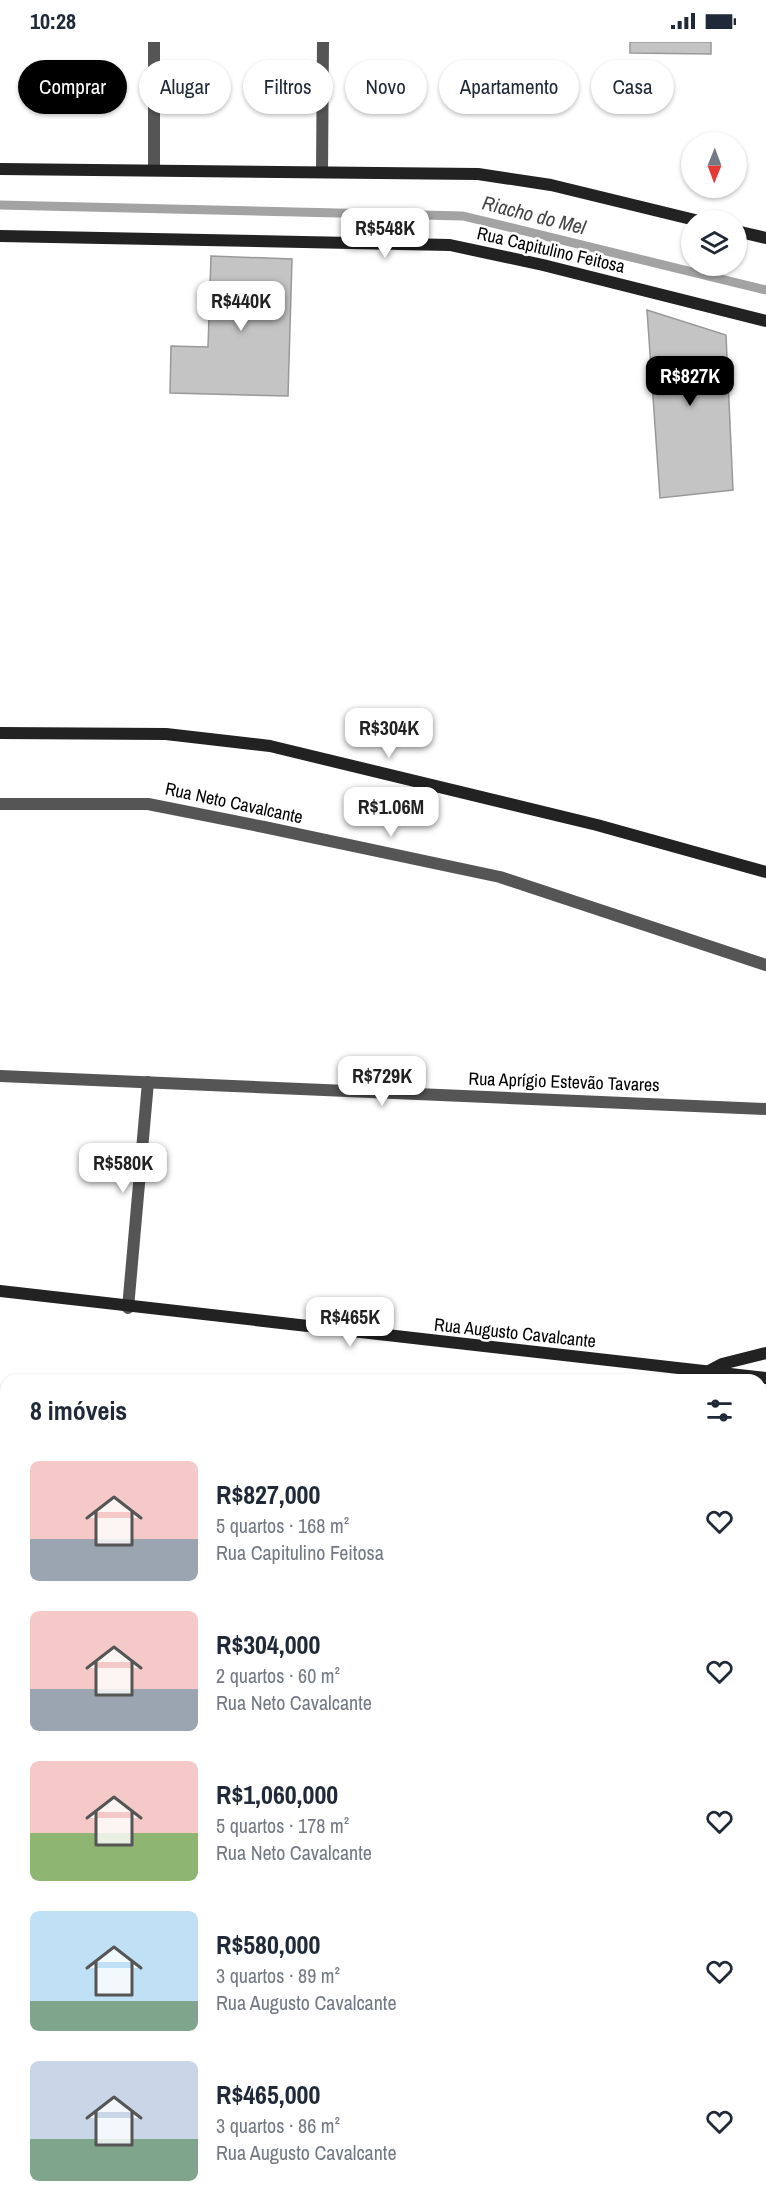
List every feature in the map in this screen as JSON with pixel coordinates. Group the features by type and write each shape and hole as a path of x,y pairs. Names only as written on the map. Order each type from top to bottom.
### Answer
{"street":[{"path":"154,42 154,170"},
{"path":"322,172 323,42"},
{"path":"0,169 478,174 551,185 681,217"},
{"path":"747,234 766,238"},
{"name":"Rua Capitulino Feitosa","path":"0,236 450,245 543,265 766,321"},
{"path":"0,733 166,734 270,746 597,825 766,872"},
{"name":"Rua Neto Cavalcante","path":"0,804 148,804 275,829 500,877 766,965"},
{"name":"Rua Aprígio Estevão Tavares","path":"0,1076 766,1109"},
{"path":"128,1308 148,1082"},
{"name":"Rua Augusto Cavalcante","path":"0,1291 679,1374"},
{"name":"Rua Augusto Cavalcante","path":"708,1374 722,1364 766,1353"}],"building":[{"path":"630,42 711,42 711,54 630,53"},
{"path":"211,256 292,259 288,396 170,393 171,346 208,347"},
{"path":"647,310 726,335 733,490 660,498"}],"waterway":[{"name":"Riacho do Mel","path":"0,205 463,216 766,290"}]}
